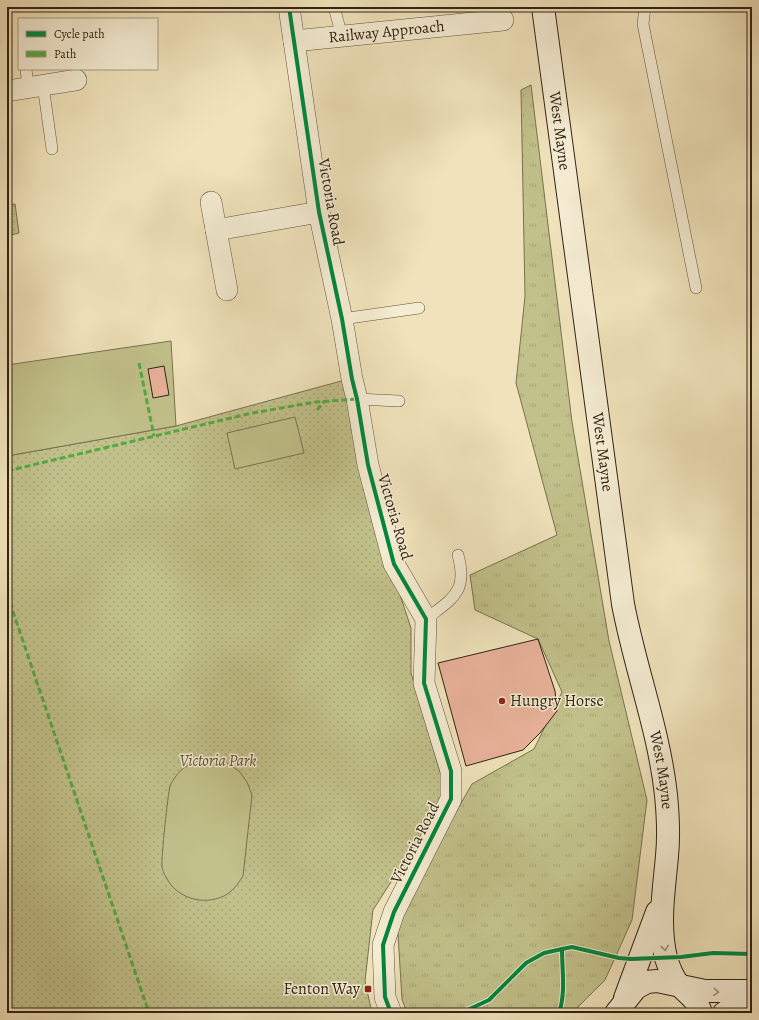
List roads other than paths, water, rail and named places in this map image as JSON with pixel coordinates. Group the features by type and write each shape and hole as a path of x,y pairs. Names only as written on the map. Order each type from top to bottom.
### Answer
{"main road":[{"name":"West Mayne","path":"543,7 623,604 662,768 668,827 667,855 662,895 662,920 666,957 673,976 680,986 695,999 701,1013"},
{"name":"West Mayne","path":"619,1010 648,941 662,895"},
{"name":"West Mayne","path":"619,1010 636,988 647,982 667,982 680,986"},
{"path":"680,986 705,991 752,991"},
{"path":"724,1013 752,994"}],"street":[{"name":"Victoria Road","path":"289,7 319,212 342,319 368,465 394,564 426,619 424,683 451,771 451,800 394,912 383,945 385,997 391,1013"},
{"name":"Railway Approach","path":"294,41 502,20"},
{"path":"7,91 32,80 76,80"},
{"path":"211,202 227,290"},
{"path":"216,230 319,212"}],"lane":[{"path":"334,7 342,36"},
{"path":"645,7 643,24 696,288"},
{"path":"32,80 52,149"},
{"path":"342,319 419,308"},
{"path":"357,399 399,401"},
{"path":"426,619 456,597 463,572 458,555"}],"place":[{"name":"Hungry Horse","path":"502,701"},
{"name":"Fenton Way","path":"368,989"}],"park label":[{"name":"Victoria Park","path":"218,761"}]}
